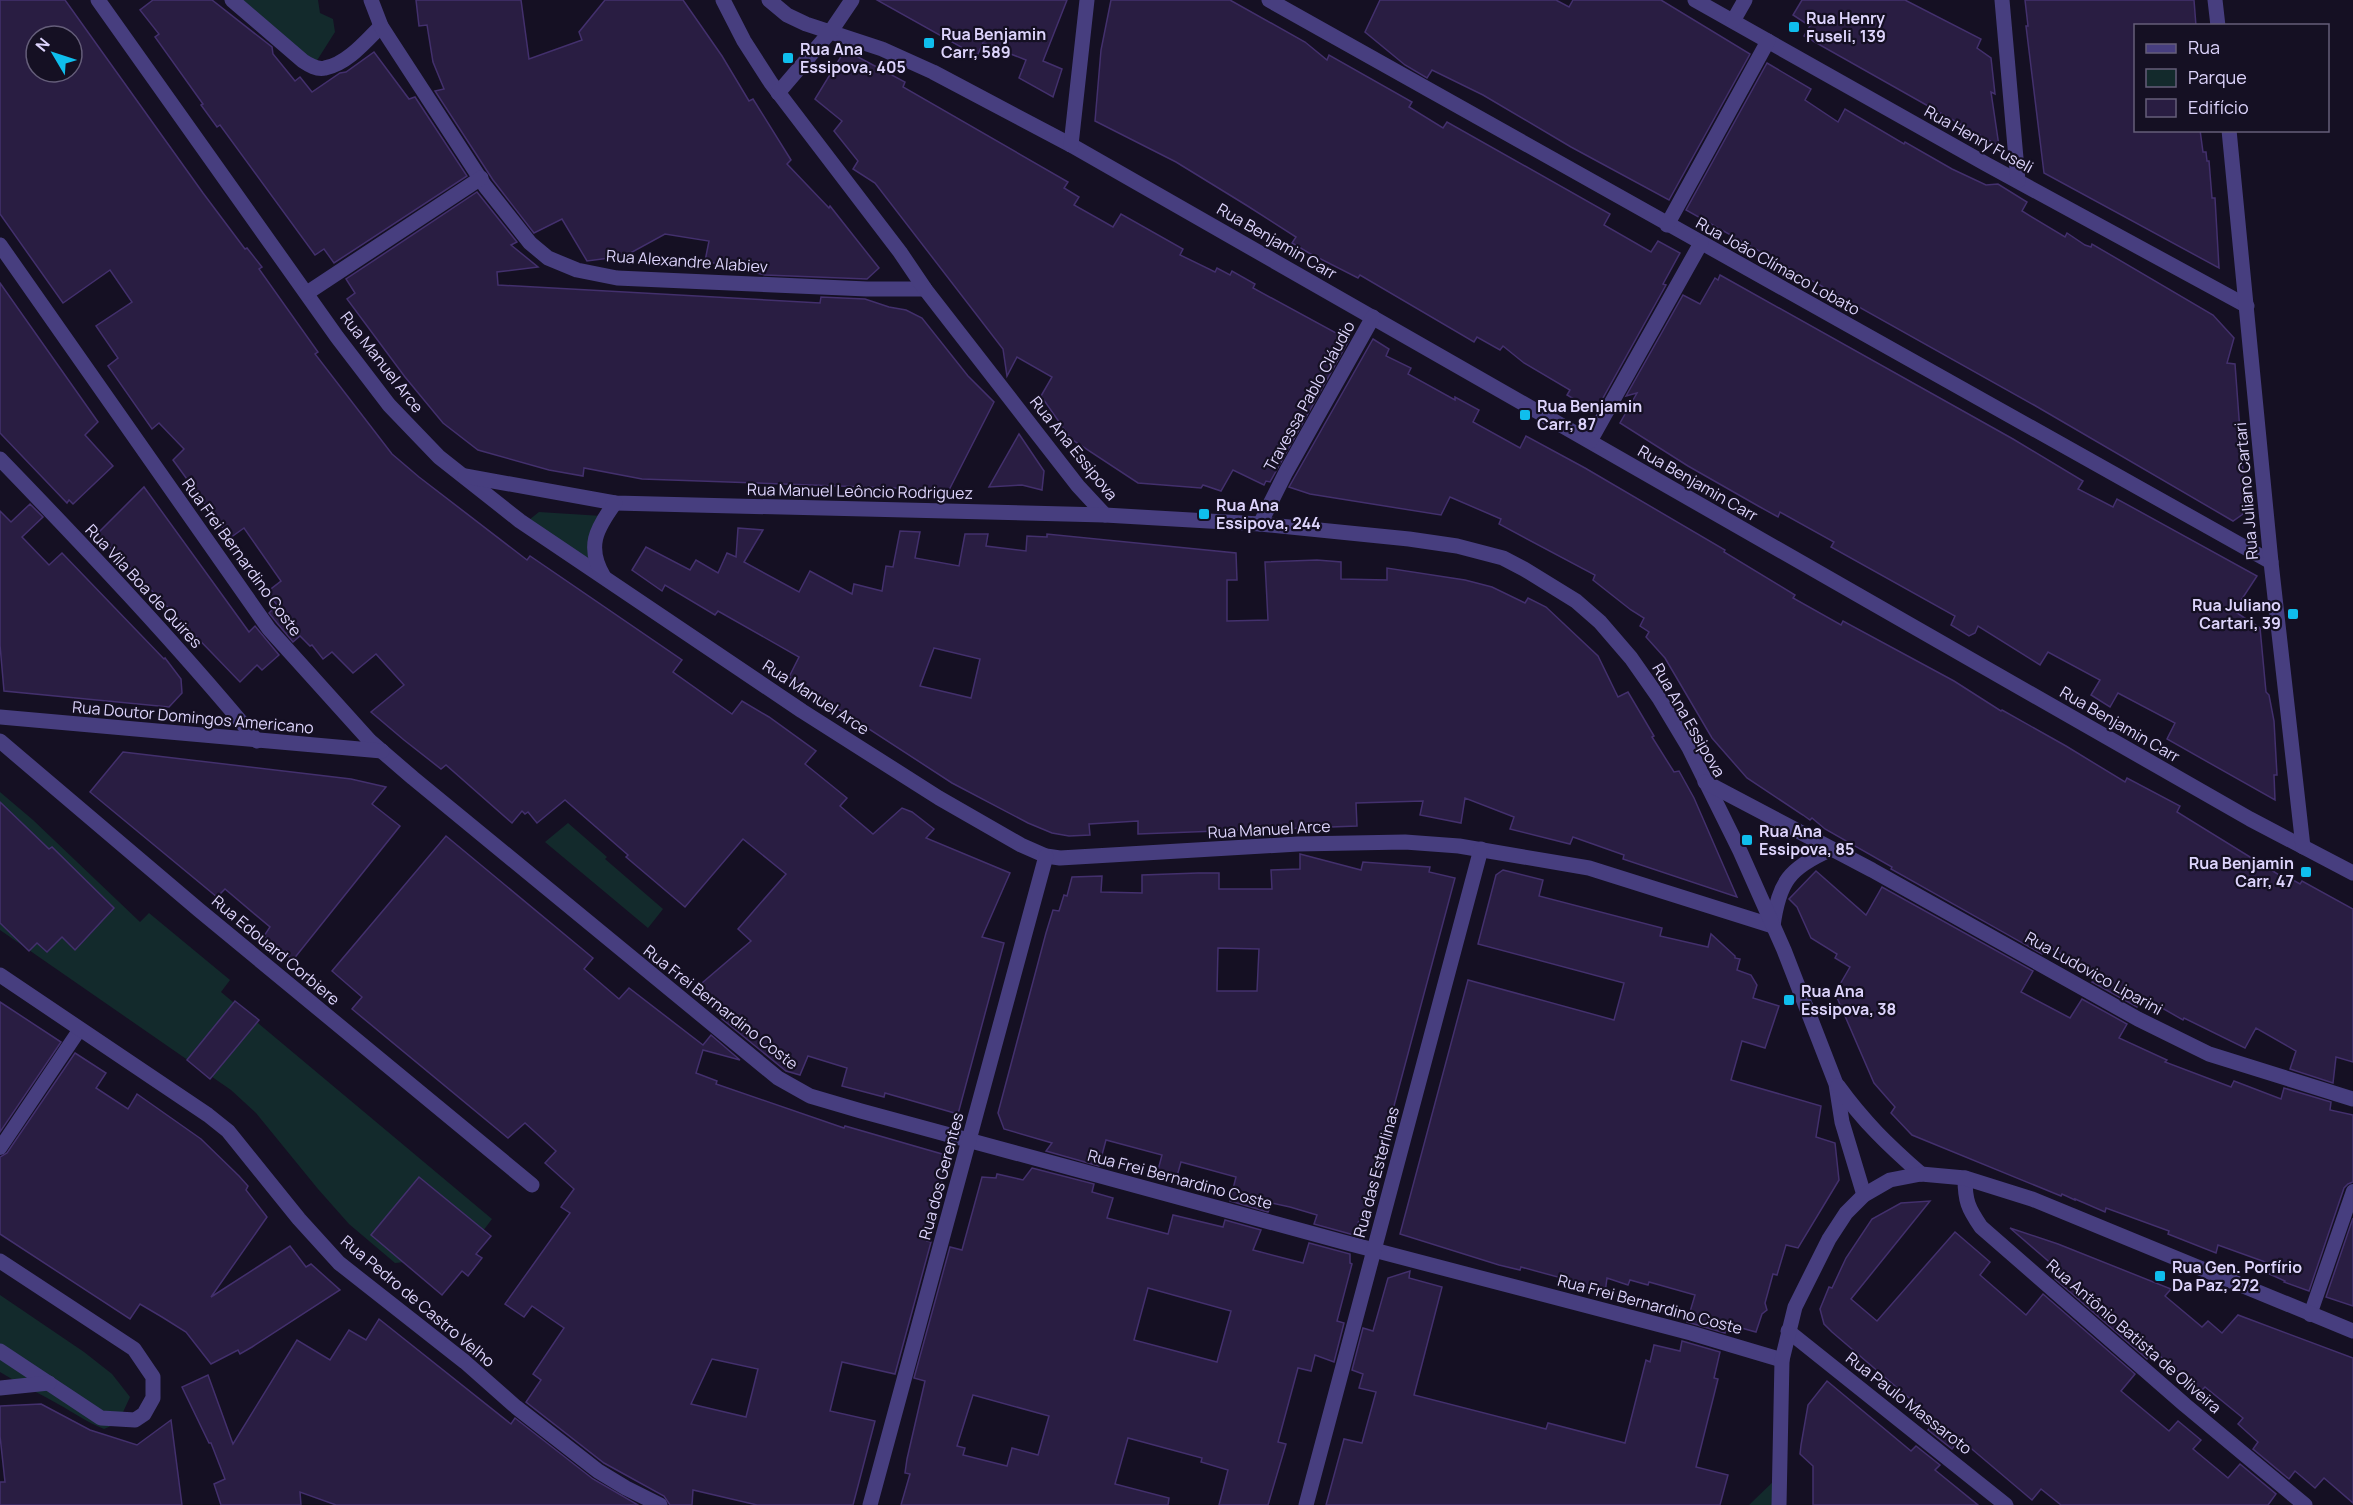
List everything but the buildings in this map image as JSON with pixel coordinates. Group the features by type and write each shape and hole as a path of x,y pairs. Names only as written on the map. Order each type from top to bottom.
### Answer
{"street":[{"name":"Rua Manuel Arce","path":"98,0 307,293 390,405 439,457 520,521 792,704 939,798 1022,845 1046,856 1060,858 1298,844 1405,842 1481,849 1589,868 1773,926"},
{"path":"232,0 303,61 323,69 346,58 381,26"},
{"name":"Rua Alexandre Alabiev","path":"371,0 381,26 481,178 530,243 548,258 577,270 617,278 867,289 925,289"},
{"name":"Rua Ana Essipova","path":"723,0 744,41 778,93 900,252 925,289 1078,486 1105,515 1260,524 1457,546 1503,558 1545,580 1576,601 1600,622 1631,658 1659,698 1740,851 1773,926 1836,1084 1842,1122 1864,1195"},
{"name":"Rua Benjamin Carr","path":"769,0 788,15 806,24 882,49 933,72 1071,145 2230,807 2353,873"},
{"path":"778,93 831,31 852,0"},
{"path":"1071,145 1087,0"},
{"name":"Rua João Clímaco Lobato","path":"1269,0 2271,562"},
{"name":"Rua Henry Fuseli","path":"1695,0 2247,306"},
{"path":"1733,21 1745,0"},
{"path":"2002,0 2018,181"},
{"path":"2215,0 2218,24"},
{"path":"1667,225 1768,41"},
{"name":"Rua Juliano Cartari","path":"2229,132 2271,562 2303,847"},
{"path":"307,293 481,178"},
{"path":"1590,441 1701,243"},
{"name":"Rua Frei Bernardino Coste","path":"0,245 269,629 327,695 382,751 777,1078 810,1096 970,1141 1691,1333 1782,1360"},
{"name":"Travessa Pablo Cláudio","path":"1260,524 1286,472 1373,317"},
{"name":"Rua Vila Boa de Quires","path":"0,459 111,574 219,694 257,741"},
{"name":"Rua Manuel Leôncio Rodriguez","path":"462,475 615,503 1105,515"},
{"path":"606,579 594,554 595,536 602,520 615,503"},
{"name":"Rua Doutor Domingos Americano","path":"0,717 382,751"},
{"name":"Rua Edouard Corbiere","path":"0,741 199,910 532,1185"},
{"name":"Rua Ludovico Liparini","path":"1705,782 1830,850 1872,870 2138,1019 2209,1054 2353,1099"},
{"name":"Rua das Esterlinas","path":"1306,1505 1481,849"},
{"path":"1773,926 1776,900 1783,884 1798,867 1830,850"},
{"name":"Rua dos Gerentes","path":"870,1505 1046,856"},
{"name":"Rua Pedro de Castro Velho","path":"0,975 208,1115 228,1131 299,1219 339,1263 598,1471 660,1505"},
{"name":"Rua Ana Essipova","path":"1836,1084 1858,1114 1882,1140 1921,1174"},
{"path":"1779,1505 1782,1360 1795,1307 1829,1239 1846,1213 1864,1195 1890,1180 1921,1174 1965,1178 2032,1199 2353,1331"},
{"name":"Rua Antônio Batista de Oliveira","path":"1965,1178 1965,1198 1981,1227 2185,1405 2305,1505"},
{"path":"0,1261 134,1349 153,1377 153,1398 144,1414 135,1420 101,1418 0,1351"},
{"name":"Rua Paulo Massaroto","path":"1788,1331 2006,1505"},
{"path":"0,1388 49,1383"}],"lane":[{"path":"0,1148 80,1029"},
{"path":"2310,1315 2353,1191"}],"green space":[{"path":"238,0 318,0 320,13 333,19 335,32 316,62 303,56"},
{"path":"539,512 602,516 589,561 529,520"},
{"path":"0,792 33,820 140,922 149,913 230,980 221,992 492,1219 464,1256 395,1263 349,1224 256,1113 231,1090 0,930"},
{"path":"568,823 607,857 605,859 663,909 648,928 545,842"},
{"path":"0,1295 84,1352 112,1374 130,1397 118,1423 104,1429 0,1372"},
{"path":"1779,1476 1779,1505 1749,1505"}],"place":[{"name":"Rua Henry Fuseli, 139","path":"1794,27"},
{"name":"Rua Benjamin Carr, 589","path":"929,43"},
{"name":"Rua Ana Essipova, 405","path":"788,58"},
{"name":"Rua Benjamin Carr, 87","path":"1525,415"},
{"name":"Rua Ana Essipova, 244","path":"1204,514"},
{"name":"Rua Juliano Cartari, 39","path":"2293,614"},
{"name":"Rua Ana Essipova, 85","path":"1747,840"},
{"name":"Rua Benjamin Carr, 47","path":"2306,872"},
{"name":"Rua Ana Essipova, 38","path":"1789,1000"},
{"name":"Rua Gen. Porfírio Da Paz, 272","path":"2160,1276"}]}
